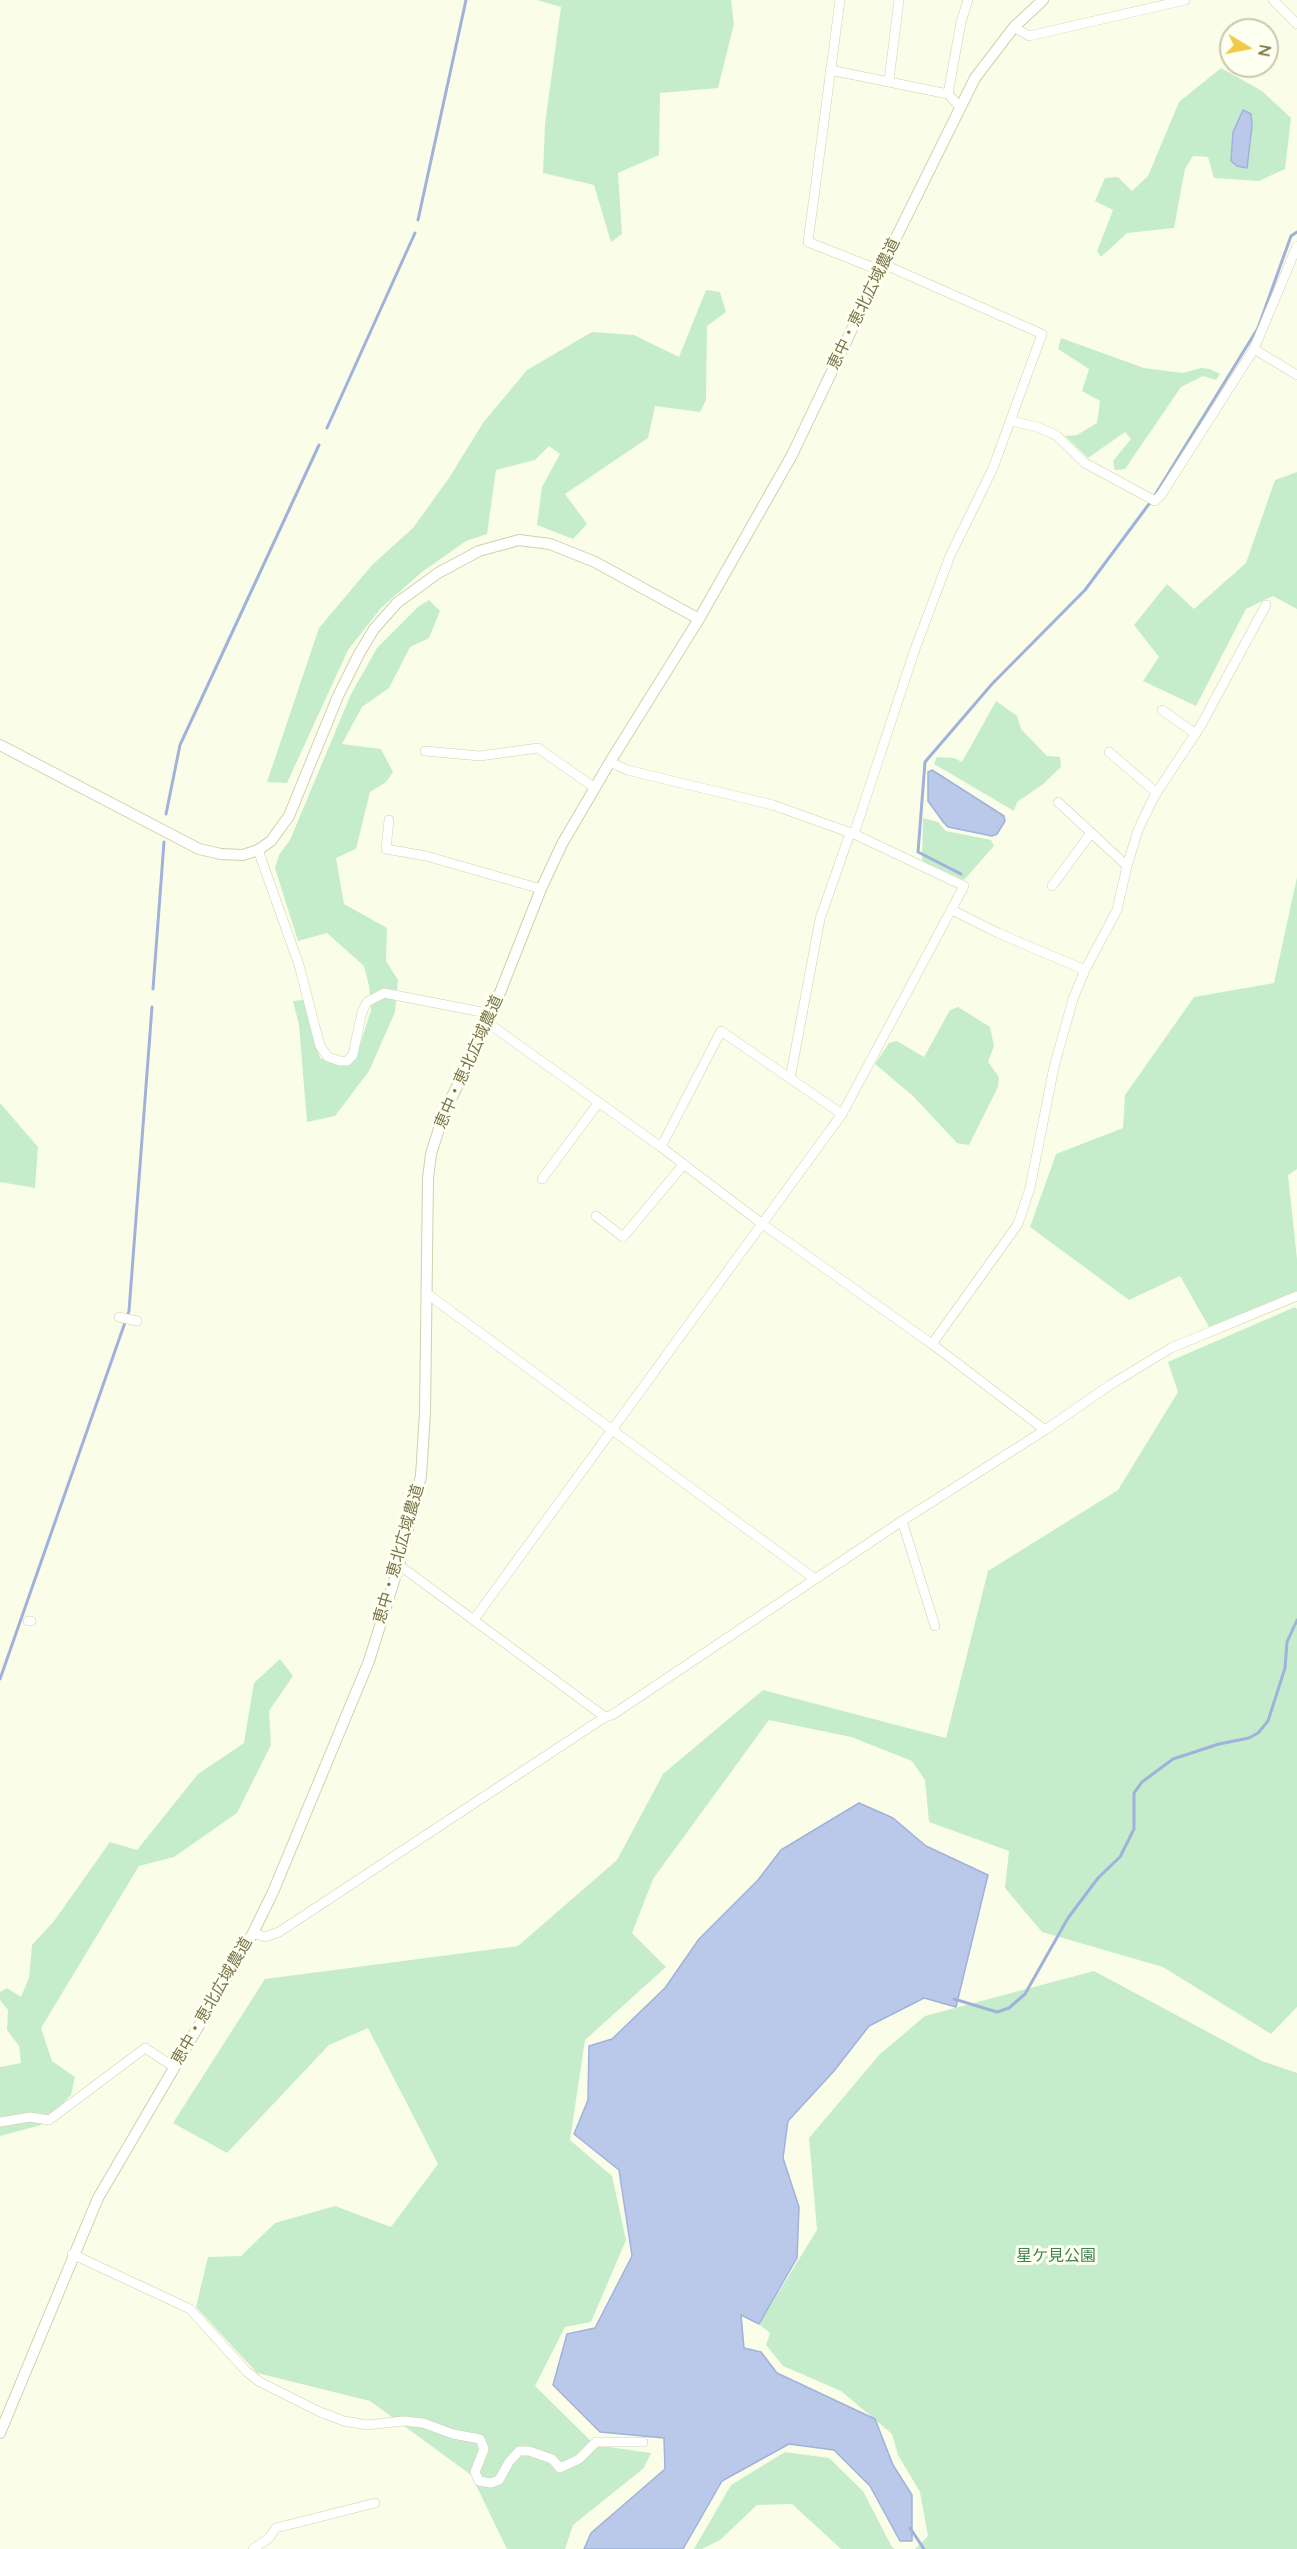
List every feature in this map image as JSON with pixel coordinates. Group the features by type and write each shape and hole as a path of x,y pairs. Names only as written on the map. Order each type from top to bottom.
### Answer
{"street":[{"path":"790,1079 820,919 950,556 993,468 1042,334 881,267 808,242 840,0"},
{"path":"889,80 899,0"},
{"path":"948,93 968,0"},
{"name":"恵中・恵北広域農道","path":"0,2433 72,2254 98,2198 253,1933 298,1833 364,1672 399,1565 421,1476 425,1413 427,1202 431,1154 444,1113 490,1018 562,844 610,762 699,620 792,455 960,107 988,59 1014,27 1043,0"},
{"path":"1014,27 1029,36 1185,0"},
{"path":"1273,0 1297,24"},
{"path":"830,70 948,93 960,107"},
{"path":"1011,421 1037,427 1056,435 1085,464 1155,501 1254,349 1297,246"},
{"path":"1254,349 1297,375"},
{"path":"0,745 199,849 232,856 258,850 279,832 289,816 339,696 374,629 397,603 438,573 479,551 519,540 550,544 596,562 699,620"},
{"path":"932,1344 1018,1224 1030,1188 1054,1067 1073,999 1085,970 1117,910 1138,830 1156,793 1196,734 1266,605"},
{"path":"1162,710 1196,734"},
{"path":"425,751 480,756 538,748 595,788"},
{"path":"1109,752 1156,793"},
{"path":"475,1618 842,1114 964,886 852,833 773,805 627,770 610,762"},
{"path":"1058,802 1127,866"},
{"path":"389,820 386,849 426,856 542,889"},
{"path":"1052,886 1091,833"},
{"path":"258,850 298,965 320,1046 328,1057 340,1061 347,1060 353,1055 362,1012 367,1002 384,993 490,1018 761,1223 932,1344 1045,1430"},
{"path":"952,910 998,933 1085,970"},
{"path":"661,1147 721,1031 842,1114"},
{"path":"542,1179 599,1102"},
{"path":"596,1216 623,1237 684,1164"},
{"path":"426,1293 816,1580"},
{"path":"253,1933 265,1937 279,1932 605,1717 612,1715 902,1521 1045,1430 1110,1385 1171,1348 1297,1296"},
{"path":"119,1317 135,1321"},
{"path":"902,1521 935,1626"},
{"path":"399,1565 475,1618 605,1717"},
{"path":"0,2122 30,2116 49,2120 145,2048 174,2067"},
{"path":"72,2254 190,2309 247,2372 260,2382 320,2412 344,2421 367,2425 403,2421 423,2423 453,2434 480,2439 484,2449 475,2472 479,2481 491,2483 499,2481 509,2462 519,2451 529,2451 552,2459 560,2468 579,2459 596,2442 644,2442"},
{"path":"253,2549 269,2538 276,2528 375,2503"}],"green space":[{"path":"537,0 731,0 734,24 718,88 660,93 659,155 618,173 622,234 611,242 594,185 543,173 545,124 561,7"},
{"path":"1219,70 1219,78 1239,78 1262,91 1291,118 1285,169 1259,181 1214,178 1208,157 1193,156 1185,169 1174,228 1127,233 1101,257 1097,251 1113,210 1095,201 1105,178 1118,177 1132,191 1148,176 1179,102"},
{"path":"706,290 720,292 726,312 707,326 706,400 700,412 655,406 648,438 565,494 587,524 573,539 537,525 542,487 560,454 549,446 535,460 496,470 487,534 466,541 422,572 381,608 348,650 287,783 267,782 319,628 372,565 413,528 449,478 483,423 527,370 592,332 634,335 679,357"},
{"path":"1061,338 1144,368 1183,373 1201,368 1220,374 1216,380 1203,376 1181,387 1125,469 1115,470 1113,461 1131,439 1125,432 1088,458 1065,436 1077,435 1097,423 1100,401 1082,391 1089,369 1058,349"},
{"path":"1297,472 1297,609 1273,596 1246,609 1196,706 1143,681 1159,657 1134,625 1167,584 1194,609 1246,563 1275,480"},
{"path":"429,600 440,611 429,638 410,647 389,688 362,707 342,744 381,749 393,772 386,782 370,792 356,849 336,858 344,904 387,928 386,961 398,980 395,1012 369,1071 335,1116 307,1122 299,1025 293,1001 304,1000 320,1058 341,1066 356,1058 371,1010 369,986 364,966 327,933 298,941 275,868 279,855 290,840 351,694 377,648 419,606"},
{"path":"996,701 1017,716 1021,729 1047,756 1060,757 1061,767 1042,785 1017,802 1014,811 934,764 937,757 954,758 962,762"},
{"path":"923,818 938,822 946,831 991,840 994,846 964,880 922,861"},
{"path":"1297,877 1297,1169 1288,1175 1297,1259 1297,1292 1209,1327 1180,1276 1129,1300 1030,1227 1056,1154 1123,1128 1125,1095 1194,997 1274,983"},
{"path":"958,1007 990,1027 994,1046 988,1062 999,1077 998,1087 969,1145 957,1143 913,1096 875,1064 889,1043 897,1041 924,1057 950,1010"},
{"path":"0,1103 38,1147 35,1188 0,1182"},
{"path":"1295,1307 1297,1309 1297,2007 1271,2034 1163,1967 1042,1932 1005,1888 1009,1851 929,1822 925,1780 912,1761 851,1737 769,1720 653,1879 632,1933 666,1967 585,2040 570,2140 612,2176 626,2240 591,2322 565,2327 535,2386 595,2445 651,2453 644,2468 573,2525 565,2549 507,2549 471,2475 370,2401 257,2373 196,2307 208,2257 241,2256 275,2223 335,2206 391,2227 438,2164 368,2028 329,2045 227,2153 173,2123 265,1979 518,1946 617,1860 663,1774 763,1690 946,1738 988,1571 1118,1490 1178,1392 1168,1362"},
{"path":"280,1659 293,1676 269,1711 271,1745 237,1813 174,1857 139,1866 41,2028 52,2061 75,2077 71,2095 41,2125 0,2136 0,2067 21,2063 19,2046 7,2030 8,2010 0,2000 0,1992 7,1988 21,1997 29,1978 32,1945 54,1921 110,1842 137,1850 198,1774 244,1743 254,1683"},
{"name":"星ケ見公園","path":"1094,1971 1262,2061 1297,2073 1297,2549 915,2549 928,2536 920,2492 898,2455 892,2434 841,2391 783,2366 766,2345 770,2333 759,2324 817,2230 809,2138 880,2054 925,2016"},
{"path":"785,2452 829,2458 863,2491 895,2549 841,2549 792,2504 757,2505 720,2540 702,2549 694,2549 731,2485"}],"water":[{"path":"1243,110 1251,114 1252,126 1247,168 1237,166 1231,161 1233,132"},
{"path":"932,770 1004,816 1005,821 997,834 992,836 948,827 928,801 928,772"},
{"path":"859,1803 893,1818 926,1846 988,1875 956,2007 924,1998 869,2026 834,2071 788,2121 783,2158 799,2207 797,2258 759,2324 741,2315 744,2348 761,2352 777,2373 875,2419 893,2465 912,2495 912,2541 900,2541 870,2486 834,2450 789,2444 722,2481 683,2549 584,2549 591,2533 665,2469 664,2438 600,2432 553,2385 567,2334 595,2328 632,2256 619,2170 574,2134 588,2100 589,2046 612,2039 665,1988 699,1939 758,1880 781,1850"}],"waterway":[{"path":"418,220 466,0"},
{"path":"1155,495 1258,328 1291,236 1297,232"},
{"path":"327,428 415,233"},
{"path":"166,814 180,745 319,445"},
{"path":"961,874 918,852 925,762 992,684 1085,590 1152,500"},
{"path":"153,989 164,842"},
{"path":"0,1679 129,1311 152,1007"},
{"path":"954,1999 997,2012 1009,2008 1025,1994 1068,1918 1098,1878 1120,1857 1134,1829 1134,1793 1142,1782 1173,1759 1219,1744 1249,1738 1258,1733 1268,1721 1285,1668 1287,1642 1297,1620"},
{"path":"910,2528 924,2549"}]}
